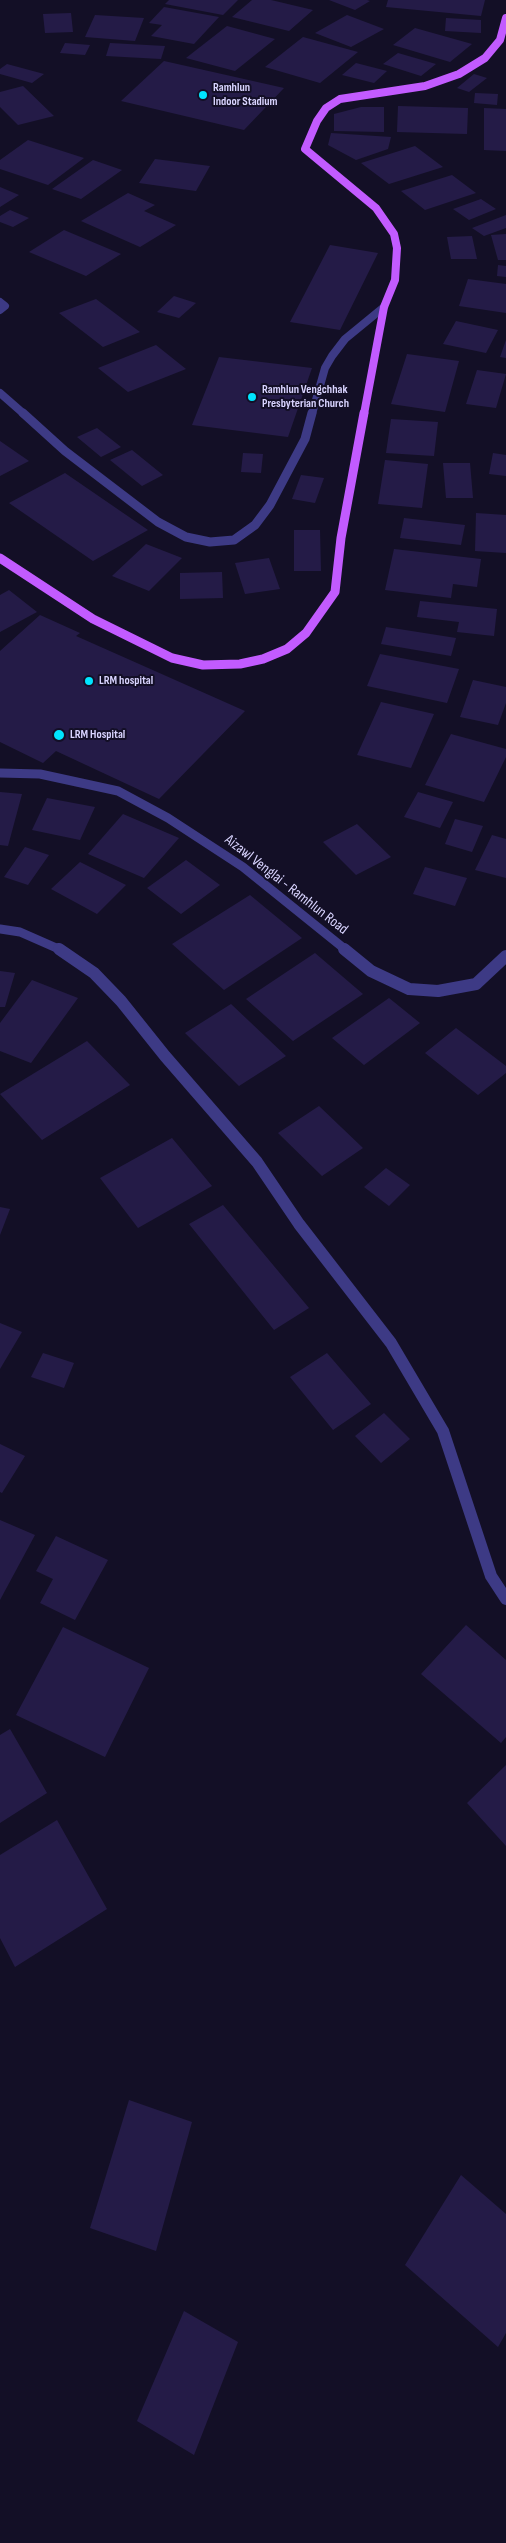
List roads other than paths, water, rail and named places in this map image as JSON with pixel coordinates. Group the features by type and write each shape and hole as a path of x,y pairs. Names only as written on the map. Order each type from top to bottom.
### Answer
{"main road":[{"path":"0,558 93,619 172,658 203,664 240,664 263,659 287,649 306,633 335,592 341,538 384,307 395,280 396,248 394,234 376,208 305,150 317,121 326,108 340,99 425,86 459,74 486,58 500,40 506,18"}],"street":[{"path":"0,302 5,306 0,310"},
{"path":"0,393 65,451 158,522 186,537 210,542 234,540 255,525 270,505 305,439 325,368 332,356 345,339 384,307"},
{"name":"Aizawl Venglai - Ramhlun Road","path":"0,773 40,774 118,791 168,818 243,867 371,971 409,989 438,991 476,984 506,956"},
{"path":"0,929 20,932 63,951 94,973 122,1001 165,1056 257,1162 299,1224 391,1344 443,1431 491,1576 506,1599"}],"place":[{"name":"Ramhlun Indoor Stadium","path":"203,95"},
{"name":"Ramhlun Vengchhak Presbyterian Church","path":"252,397"},
{"name":"LRM hospital","path":"89,681"},
{"name":"LRM Hospital","path":"59,735"}]}
